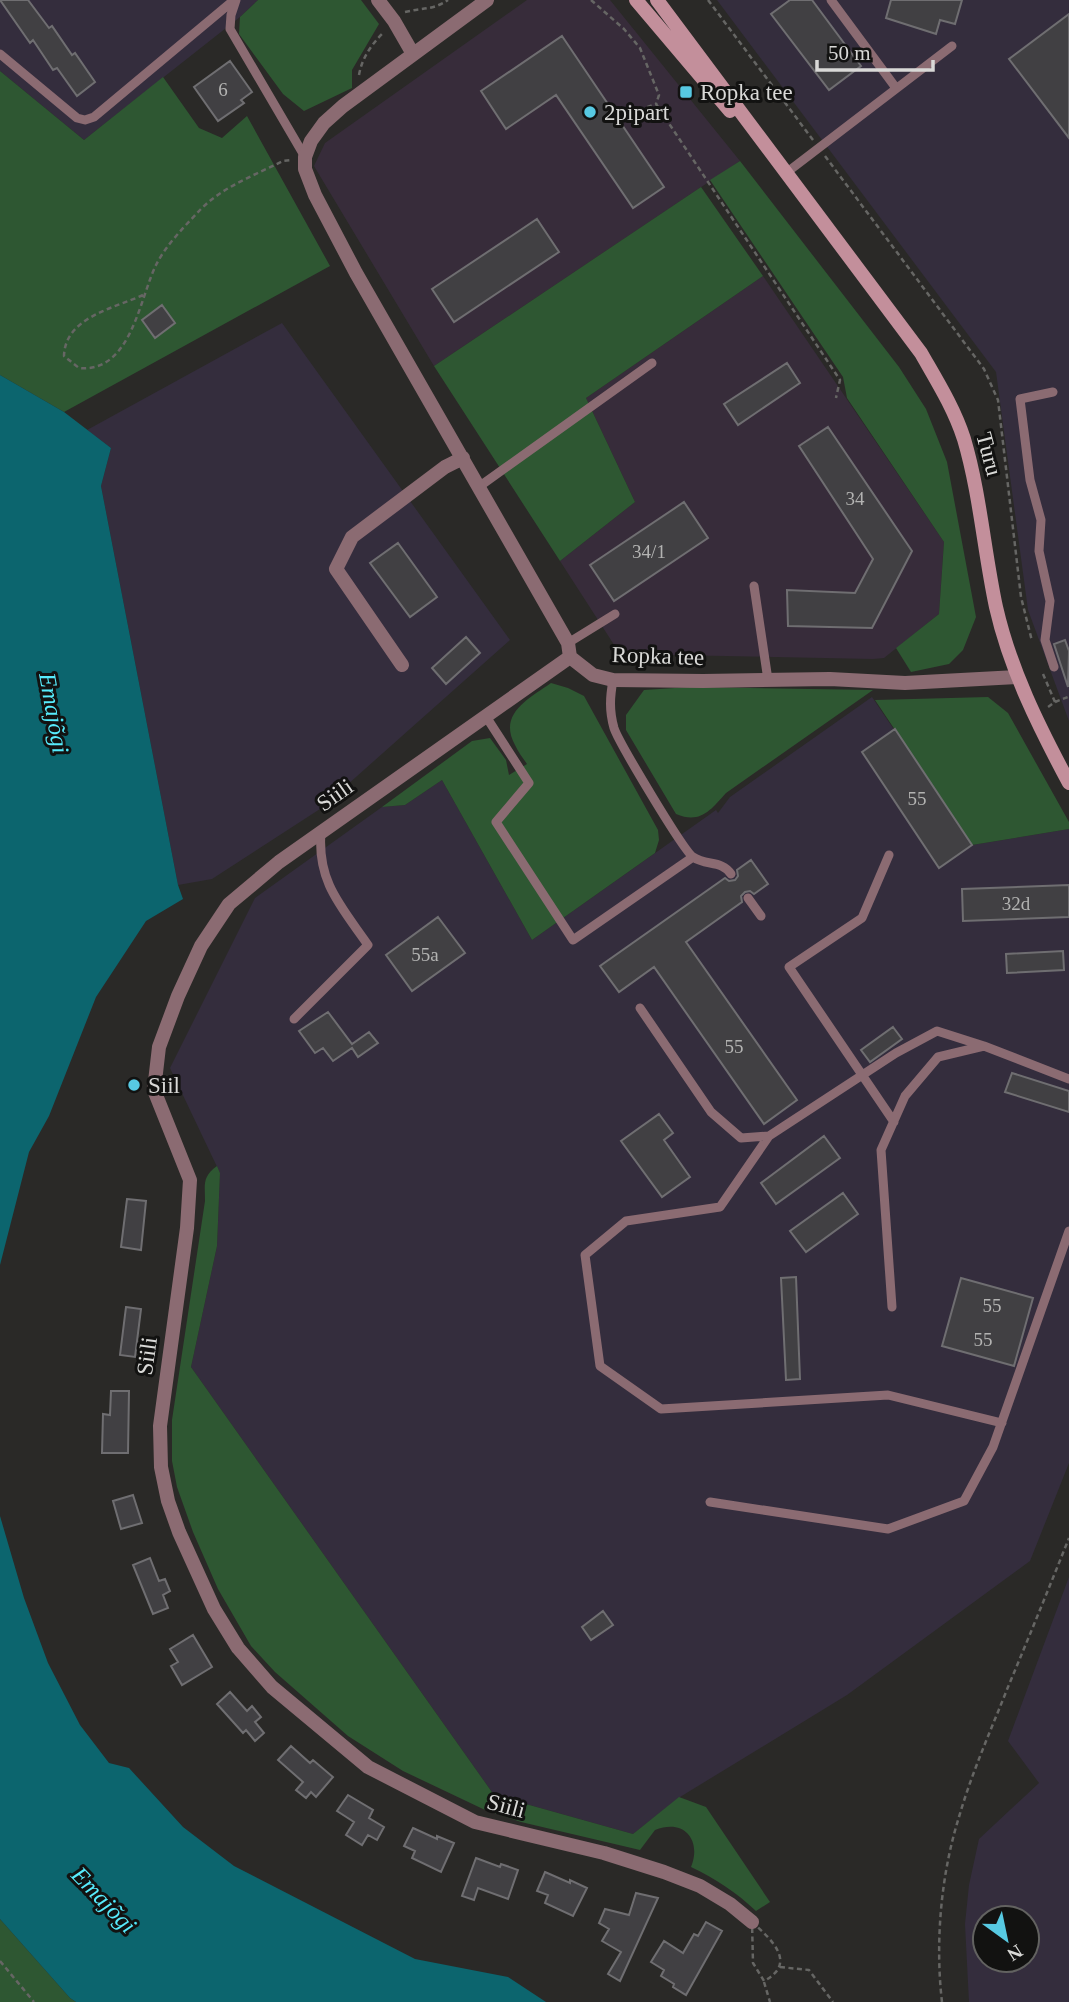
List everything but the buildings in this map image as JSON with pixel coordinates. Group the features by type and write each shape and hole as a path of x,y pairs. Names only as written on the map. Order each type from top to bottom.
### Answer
{"main road":[{"name":"Turu","path":"636,0 786,173"},
{"name":"Turu","path":"657,0 921,353 946,397 963,438 975,485 996,608 1017,677 1046,742 1069,783"}],"street":[{"path":"377,0 394,21 413,54"},
{"path":"305,157 311,141 324,122 487,0"},
{"name":"Ropka tee","path":"305,157 305,169 314,195 352,267 480,486 569,650 593,675 614,680 830,679 905,683 1017,677"},
{"path":"402,665 336,569 352,537 445,467 463,458"},
{"name":"Siili","path":"569,650 485,715 279,862 229,904 201,946 159,1046 154,1090 190,1180 187,1228 160,1426 161,1466 178,1532 214,1609 238,1648 271,1687 368,1768 475,1822 604,1853 700,1886 730,1904 752,1922"}],"lane":[{"path":"0,54 77,118 85,120 94,117 235,0"},
{"path":"235,0 230,29 305,157"},
{"path":"831,0 896,88"},
{"path":"786,173 952,46"},
{"path":"480,486 652,363"},
{"path":"1053,392 1020,399 1030,480 1041,520 1039,551 1050,601 1045,640 1054,667"},
{"path":"754,586 768,680"},
{"path":"569,650 615,614"},
{"path":"614,680 609,705 615,730 671,826 693,857 726,867 731,874"},
{"path":"485,715 528,783 496,822 573,940 693,857"},
{"path":"294,1019 368,945 326,882 319,855 321,832"},
{"path":"889,855 862,918 789,967 894,1122"},
{"path":"748,898 761,916"},
{"path":"640,1008 711,1112 741,1138 769,1136"},
{"path":"1002,1423 888,1395 661,1409 600,1366 586,1255 626,1221 720,1207 769,1136 862,1075 937,1031 1069,1079"},
{"path":"892,1307 881,1150 905,1097 939,1057 984,1046"},
{"path":"710,1502 888,1529 964,1501 993,1447 1069,1231"}],"path":[{"path":"592,0 624,29 640,48 660,95 656,104 639,110"},
{"path":"656,104 840,380 836,398"},
{"path":"143,295 104,309 84,321 65,347 65,356 79,368 99,367 109,361 125,341 164,252 202,208 225,190 283,162 305,157"},
{"path":"1055,702 1068,697"},
{"path":"942,2002 941,1918 946,1875 958,1818 1069,1538"},
{"path":"752,1922 768,1937 780,1954 780,1967 774,1976 764,1981"},
{"path":"752,1922 753,1963 764,1981 770,2002"},
{"path":"0,1961 34,2002"},
{"path":"780,1967 809,1970 833,2002"}],"shaded area":[{"path":"0,0 258,0 84,140 0,71"},
{"path":"527,0 610,0 740,161 434,366 314,166 325,143"},
{"path":"717,0 1069,0 1069,721 1028,610 996,372"},
{"path":"763,276 944,542 939,614 884,658 620,654 560,561 635,502 586,398"},
{"path":"282,323 510,640 320,809 212,879 178,885 101,486 111,448 87,430"},
{"path":"872,697 972,845 1069,829 1069,1463 1030,1561 847,1695 680,1797 633,1834 494,1795 191,1367 217,1246 220,1173 170,1068 255,898 382,807 405,805 442,780 532,940 716,810 718,813 730,797"},
{"path":"1069,1577 1069,2002 969,2002 965,1924 969,1885 979,1839 1039,1783 1008,1741"}],"green space":[{"path":"258,0 361,0 379,24 352,70 352,88 304,111 283,94 239,34 240,17"},
{"path":"0,71 84,140 163,77 199,128 222,138 247,116 330,266 64,412 0,375"},
{"path":"740,161 899,367 926,409 947,462 976,617 963,650 949,664 911,672 896,648 939,614 944,542 847,398 843,377 710,180"},
{"path":"701,187 763,276 586,398 635,502 560,561 434,366"},
{"path":"551,683 584,696 658,830 659,840 655,853 532,940 442,780 405,805 382,807 472,741 490,738 506,760 509,775 527,764 515,745 510,724 525,701"},
{"path":"690,687 873,690 726,793 704,814 684,817 676,814 626,730 626,715 644,690"},
{"path":"988,697 1008,713 1069,822 1069,829 972,845 875,700"},
{"path":"217,1166 220,1173 217,1246 191,1367 494,1795 633,1834 679,1797 706,1807 770,1902 756,1911 725,1886 691,1867 694,1848 692,1840 682,1829 665,1827 655,1830 640,1850 521,1822 483,1809 403,1771 348,1736 275,1672 251,1646 218,1589 193,1532 177,1487 172,1461 172,1420 205,1201 205,1181"},
{"path":"0,1919 70,1998 76,2002 0,2002"}],"water":[{"name":"Emajõgi","path":"0,375 64,412 111,448 101,486 178,885 183,899 146,921 96,997 49,1116 29,1152 0,1265"},
{"name":"Emajõgi","path":"0,1516 24,1598 48,1663 80,1725 109,1763 129,1768 183,1827 234,1866 415,1959 508,1977 546,2002 76,2002 70,1998 0,1919"}],"place":[{"name":"Ropka tee","path":"686,92"},
{"name":"2pipart","path":"590,112"},
{"name":"Siil","path":"134,1085"}]}
